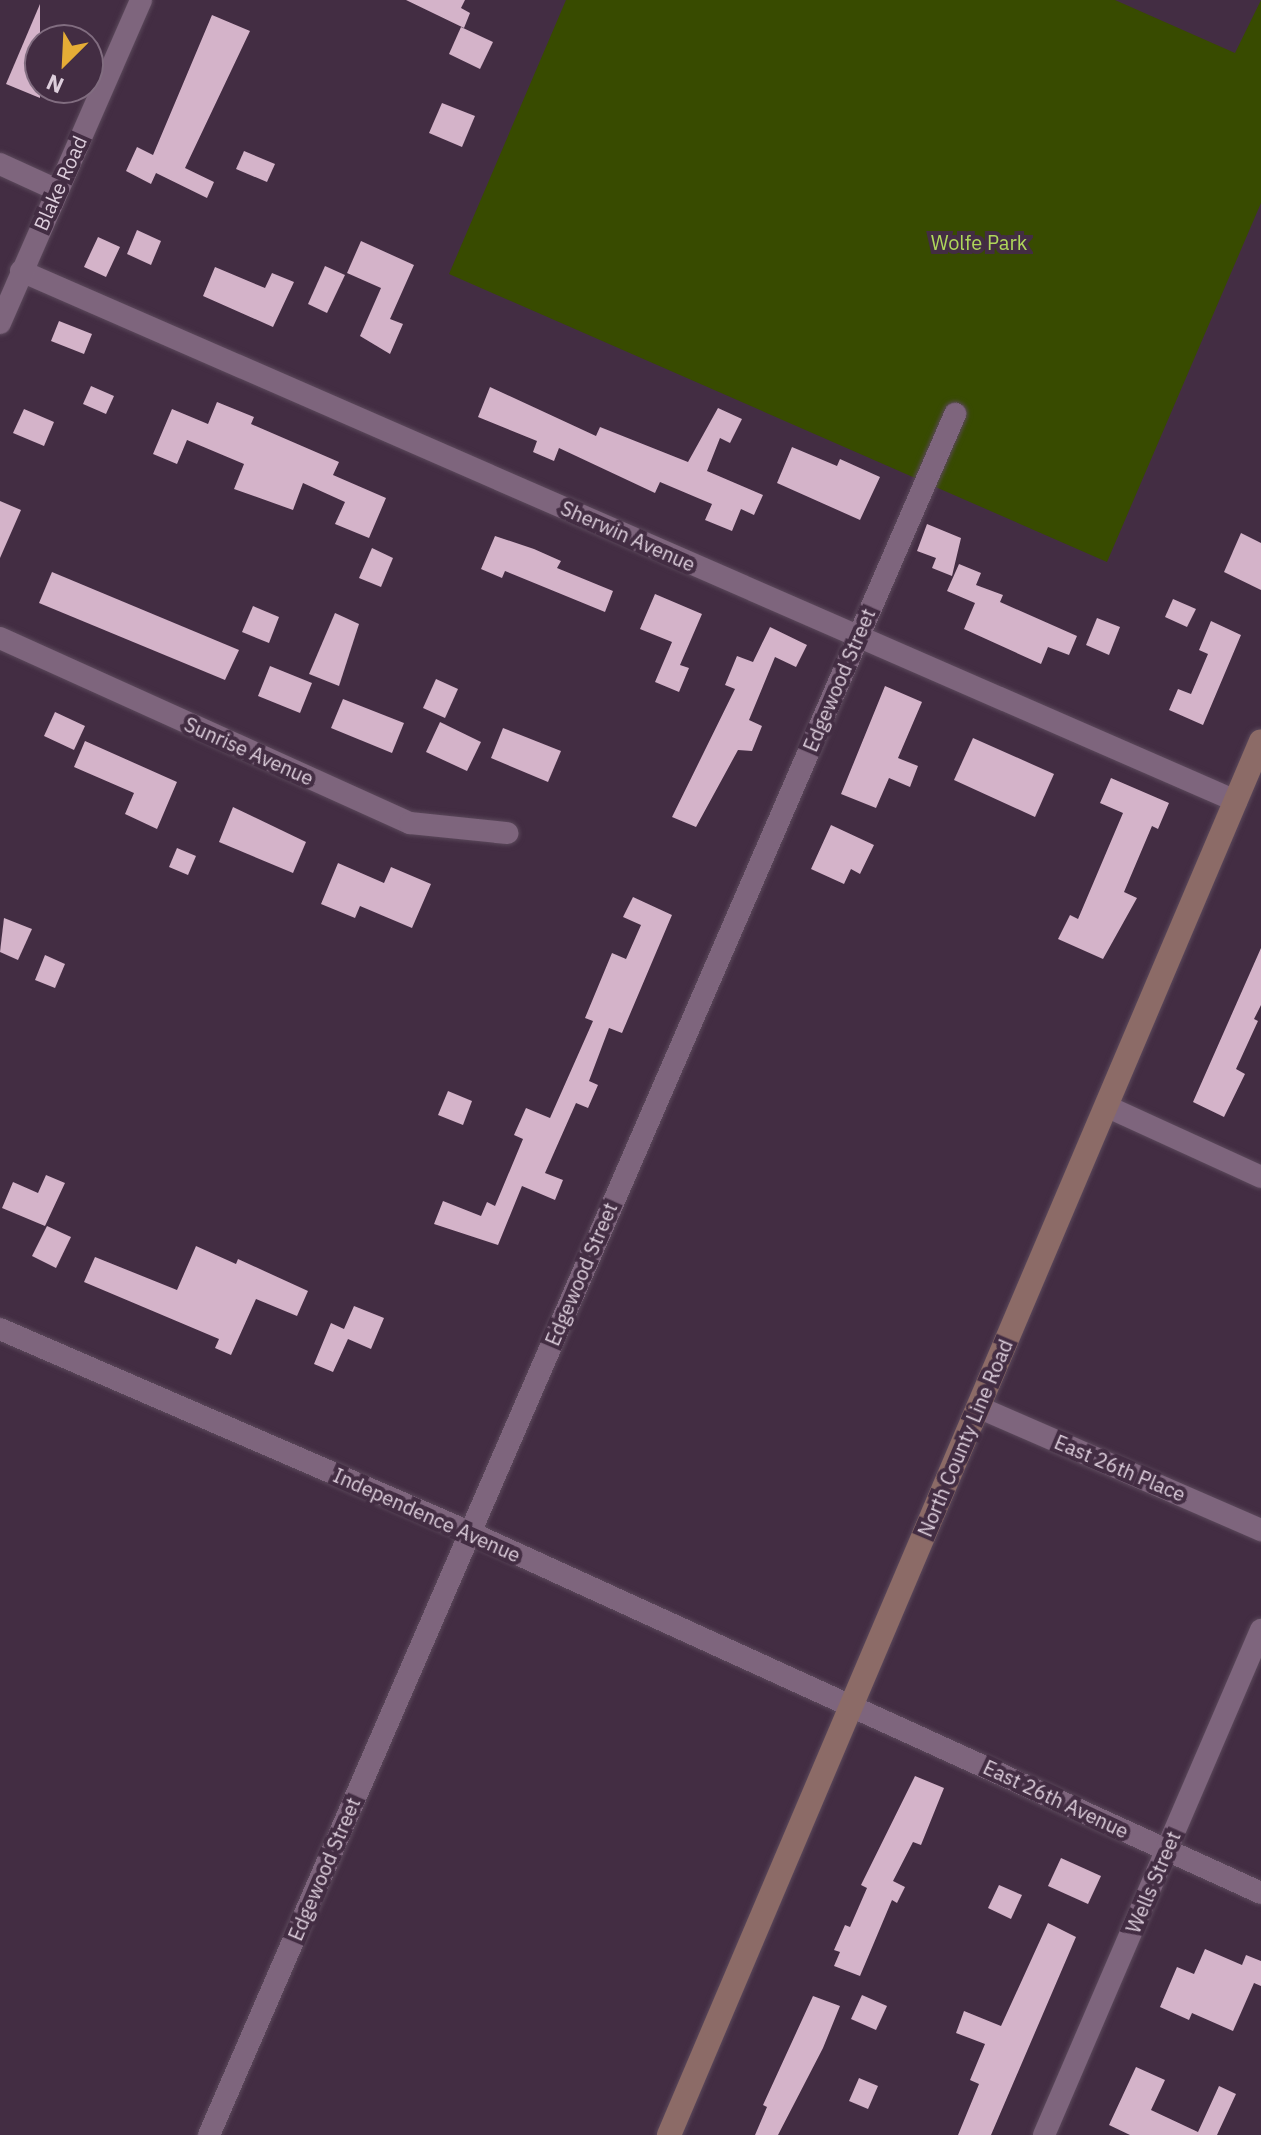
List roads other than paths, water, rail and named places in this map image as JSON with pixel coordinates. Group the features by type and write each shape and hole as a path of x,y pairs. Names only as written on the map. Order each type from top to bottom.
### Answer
{"main road":[{"name":"North County Line Road","path":"669,2135 1261,741"}],"street":[{"name":"Blake Road","path":"0,323 141,0"},
{"path":"0,164 57,190"},
{"name":"Sherwin Avenue","path":"21,271 1236,801"},
{"name":"Edgewood Street","path":"209,2135 955,414"},
{"name":"Sunrise Avenue","path":"0,638 410,823 507,833"},
{"path":"1106,1106 1261,1177"},
{"name":"Independence Avenue","path":"0,1329 469,1532 851,1705"},
{"name":"East 26th Place","path":"978,1407 1261,1530"},
{"name":"Wells Street","path":"1044,2135 1261,1630"},
{"name":"East 26th Avenue","path":"851,1705 1261,1893"}],"park label":[{"name":"Wolfe Park","path":"979,242"}]}
